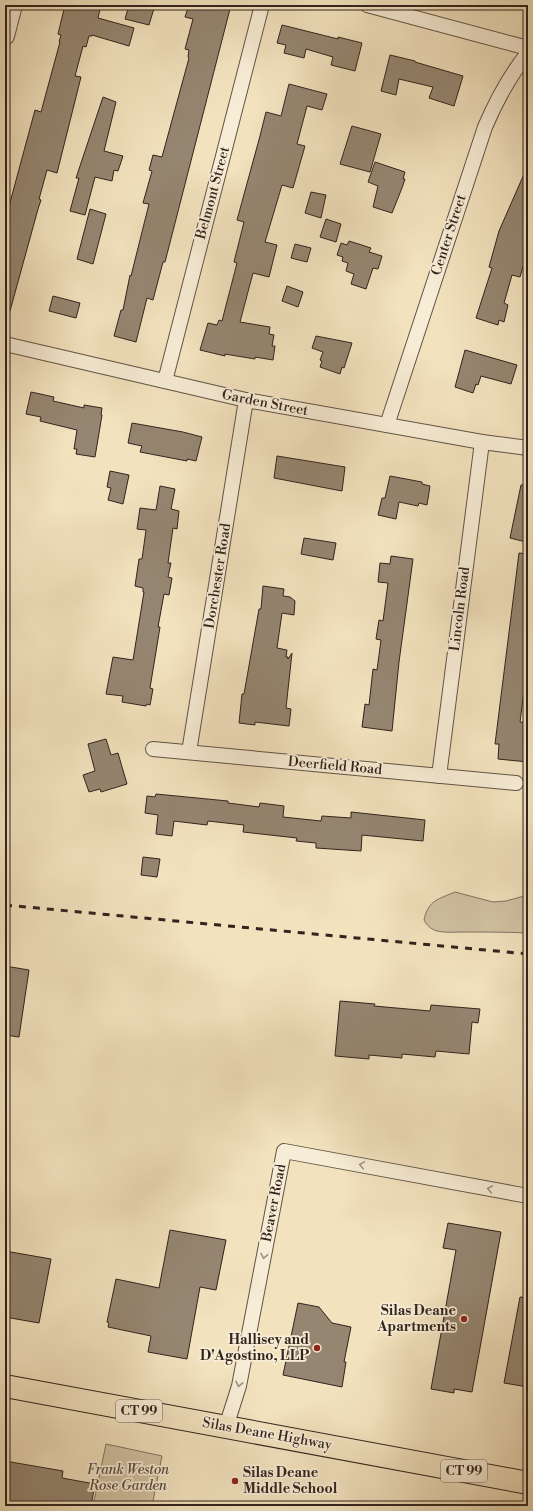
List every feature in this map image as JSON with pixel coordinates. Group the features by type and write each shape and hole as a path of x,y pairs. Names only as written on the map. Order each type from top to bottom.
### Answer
{"main road":[{"name":"Silas Deane Highway","path":"5,1386 528,1482"}],"street":[{"path":"5,36 13,5"},
{"name":"Belmont Street","path":"165,380 262,5"},
{"path":"367,5 528,48"},
{"name":"Center Street","path":"386,425 485,127 497,98 513,71 528,53"},
{"name":"Garden Street","path":"5,344 246,400 482,442 528,448"},
{"name":"Dorchester Road","path":"189,752 246,400"},
{"name":"Lincoln Road","path":"439,776 482,442"},
{"name":"Deerfield Road","path":"153,749 516,783"},
{"name":"Beaver Road","path":"226,1427 239,1386 284,1151 528,1196"}],"green space":[{"path":"455,892 493,902 506,901 528,895 528,933 447,932 437,931 431,928 424,920 428,908 435,901"},
{"name":"Frank Weston Rose Garden","path":"106,1444 162,1456 152,1506 93,1506"}],"building":[{"path":"65,5 101,5 98,18 134,28 129,46 92,35 89,36 86,47 83,46 75,76 81,77 57,173 47,170 39,199 41,200 10,311 5,311 5,221 35,110 41,112 60,42 61,35 58,34"},
{"path":"129,5 155,5 149,25 125,19"},
{"path":"189,5 231,5 165,262 163,262 153,300 147,298 136,342 114,336 121,310 123,310 130,275 131,276 149,204 143,203 152,171 149,170 153,155 162,157 189,58 189,50 185,49 193,19 185,17"},
{"path":"282,25 338,39 338,37 362,43 355,71 331,65 333,57 306,49 304,58 284,53 286,45 277,43"},
{"path":"390,55 463,76 454,106 429,98 433,87 399,79 396,95 381,91"},
{"path":"289,84 327,94 322,110 307,106 297,144 305,146 293,188 282,185 265,242 277,245 269,277 253,273 240,322 270,327 269,334 274,335 272,346 275,346 273,360 255,357 255,359 225,354 225,356 200,350 208,323 217,325 219,320 222,321 237,263 234,262 244,222 237,220 266,112 281,116"},
{"path":"103,97 116,102 104,151 123,156 118,171 114,170 112,181 95,177 85,215 70,211 79,178 76,178"},
{"path":"352,126 381,134 370,172 340,164"},
{"path":"375,162 405,172 403,179 405,179 392,213 373,207 378,186 368,182"},
{"path":"528,165 528,250 520,277 512,275 504,303 508,305 504,322 499,320 498,325 476,318 492,268 489,267 499,231"},
{"path":"311,192 326,195 321,218 305,213"},
{"path":"90,209 106,214 93,264 77,259"},
{"path":"326,219 341,224 336,242 320,237"},
{"path":"349,241 371,248 369,252 382,256 378,269 373,268 366,289 351,284 354,274 346,271 348,263 342,261 343,257 337,255 341,243 347,245"},
{"path":"295,244 311,248 307,262 291,258"},
{"path":"287,286 303,292 298,307 282,301"},
{"path":"53,296 80,303 76,318 49,311"},
{"path":"316,336 352,343 344,368 342,367 340,374 320,367 322,361 320,360 323,352 312,348"},
{"path":"465,350 517,365 511,384 481,376 473,393 455,387"},
{"path":"31,392 54,397 53,401 84,408 84,405 102,408 95,457 76,454 77,449 74,449 77,430 40,421 41,417 26,414"},
{"path":"132,423 202,437 196,461 187,459 187,461 140,452 142,446 128,443"},
{"path":"277,456 345,467 342,491 274,478"},
{"path":"110,471 129,475 123,504 108,500 111,488 107,487"},
{"path":"390,476 422,482 422,484 430,486 427,505 419,503 418,506 399,502 396,519 378,515 382,498 385,498"},
{"path":"521,485 528,485 528,533 526,542 510,538"},
{"path":"160,486 175,489 171,509 179,511 177,529 173,528 168,563 171,563 168,577 172,578 169,595 164,594 150,688 153,689 150,705 147,704 146,706 122,702 123,696 106,694 113,657 133,660 144,592 143,588 135,586 139,559 142,559 146,530 137,529 140,508 156,510"},
{"path":"304,538 336,543 333,560 301,554"},
{"path":"519,553 528,554 528,692 524,691 520,722 528,723 528,762 498,759 499,744 495,744"},
{"path":"391,556 413,559 399,662 392,731 362,727 365,704 369,705 373,669 377,670 381,640 376,639 379,620 383,621 388,583 378,582 380,563 390,564"},
{"path":"263,586 284,589 283,596 290,597 295,601 294,615 282,613 277,648 287,650 286,657 288,657 288,659 292,653 286,708 291,709 289,726 255,722 255,725 239,723 242,694 244,694 259,609 261,609"},
{"path":"106,739 111,755 118,753 127,784 101,792 100,789 89,792 83,775 95,771 88,744"},
{"path":"156,794 228,801 228,803 259,807 260,803 284,806 283,817 321,821 322,816 351,818 351,812 425,820 423,841 362,835 361,851 316,848 316,843 296,841 297,838 243,832 244,825 208,821 207,825 174,821 172,836 156,834 158,815 145,813 147,796 155,797"},
{"path":"143,857 160,859 157,877 141,875"},
{"path":"5,966 29,970 19,1037 5,1035"},
{"path":"340,1001 375,1004 374,1006 430,1011 431,1005 480,1009 478,1023 472,1022 469,1054 436,1051 435,1057 402,1054 402,1058 369,1055 369,1059 335,1056"},
{"name":"Silas Deane Apartments","path":"448,1223 501,1232 472,1392 454,1389 454,1393 431,1389 456,1250 443,1248"},
{"path":"170,1230 226,1240 216,1290 200,1287 187,1359 148,1352 151,1336 108,1327 109,1323 107,1322 116,1279 159,1288"},
{"path":"5,1251 51,1259 39,1323 5,1317"},
{"path":"520,1297 528,1298 528,1387 504,1383"},
{"path":"298,1303 319,1307 332,1323 351,1327 344,1362 346,1362 342,1387 283,1375"},
{"path":"5,1461 63,1471 62,1478 95,1484 91,1506 5,1506"}],"railway":[{"path":"5,905 528,954"}],"place":[{"name":"Silas Deane Apartments","path":"464,1319"},
{"name":"Hallisey and D'Agostino, LLP","path":"317,1348"},
{"name":"Silas Deane Middle School","path":"235,1481"}]}
